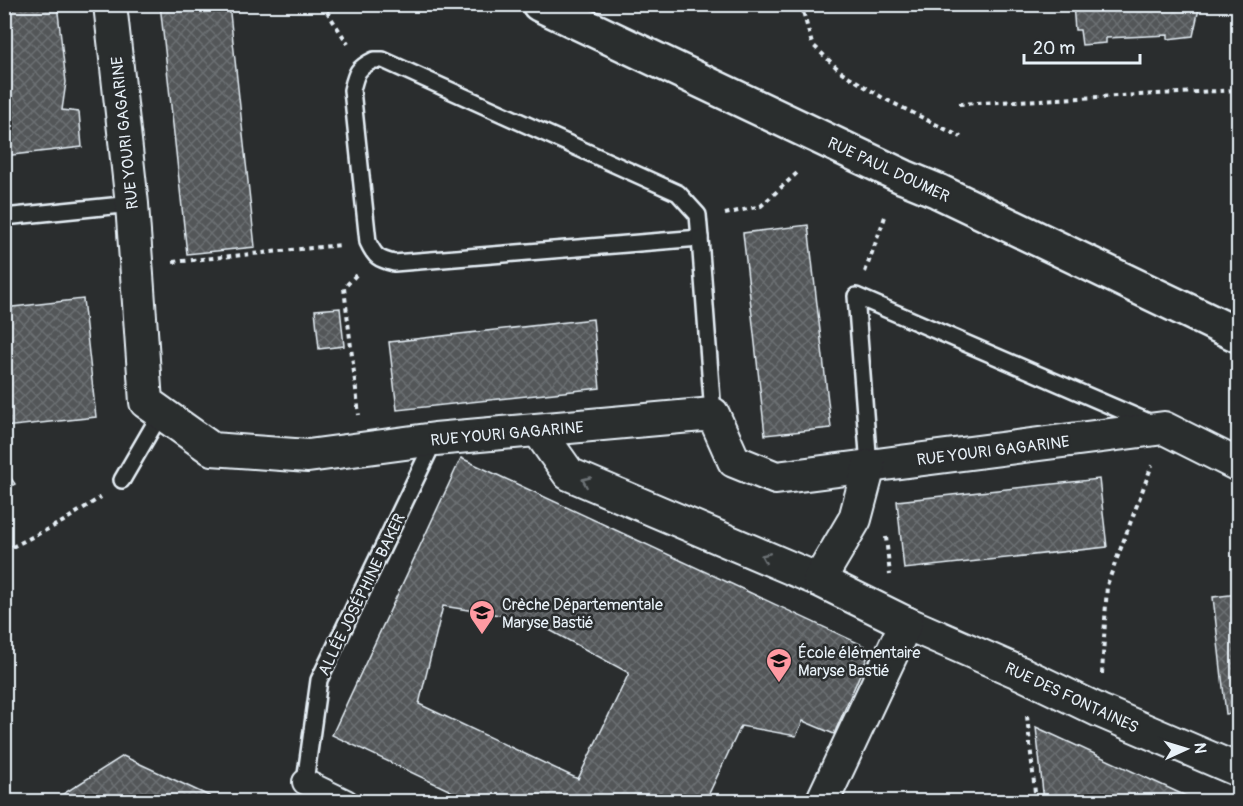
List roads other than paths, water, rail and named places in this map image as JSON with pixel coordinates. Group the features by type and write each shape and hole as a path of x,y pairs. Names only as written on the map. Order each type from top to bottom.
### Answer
{"street":[{"name":"RUE YOURI GAGARINE","path":"110,4 132,204 146,402 212,449 308,456 435,439 712,414 734,461 776,478 1164,428"},
{"name":"RUE PAUL DOUMER","path":"539,4 1239,335"},
{"path":"1164,428 1239,465"},
{"name":"RUE DES FONTAINES","path":"538,430 569,474 819,580 906,623 1023,674 1100,711 1239,770"},
{"path":"819,580 855,519 869,466"},
{"path":"822,801 906,623"},
{"name":"ALLÉE JOSÉPHINE BAKER","path":"305,782 346,801"}],"lane":[{"path":"700,238 394,263 382,260 371,248 352,90 355,76 362,65 374,60 383,60 678,193 698,215 700,238 712,414"},
{"path":"4,217 132,204"},
{"path":"869,466 856,296 1164,428"},
{"path":"122,480 161,413"},
{"name":"ALLÉE JOSÉPHINE BAKER","path":"305,782 319,680 435,439"}],"place":[{"name":"Crèche Départementale Maryse Bastié","path":"482,636"},
{"name":"École élémentaire Maryse Bastié","path":"779,684"}]}
